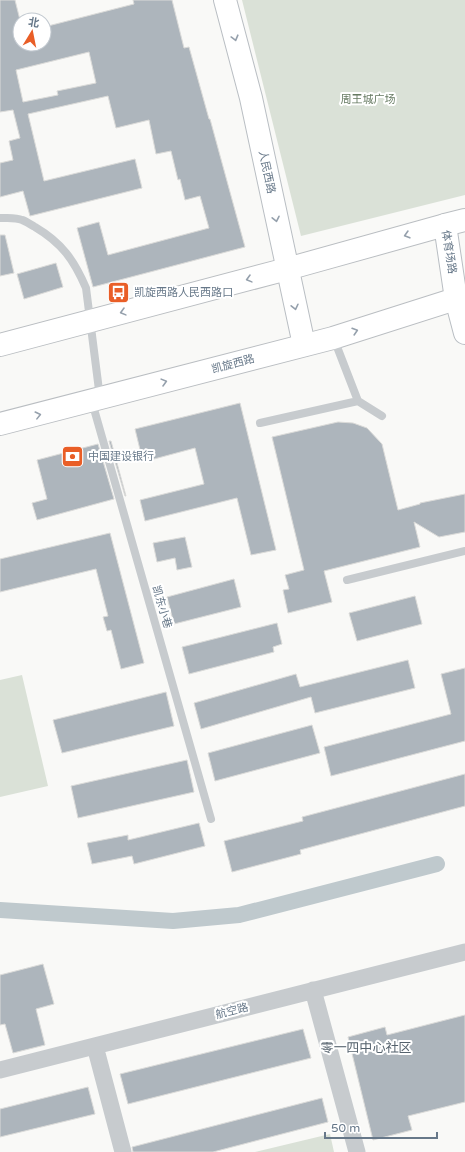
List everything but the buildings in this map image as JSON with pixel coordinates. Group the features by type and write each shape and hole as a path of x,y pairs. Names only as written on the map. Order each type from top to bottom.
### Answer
{"main road":[{"name":"人民西路","path":"225,0 251,98 304,345"},
{"path":"0,344 287,269 455,222"},
{"name":"体育场路","path":"455,222 465,278"},
{"name":"体育场路","path":"455,222 465,333"},
{"name":"凯旋西路","path":"0,424 333,338 461,298"}],"street":[{"name":"航空路","path":"0,1070 465,952"},
{"path":"313,990 357,1152"},
{"path":"95,1046 123,1152"}],"lane":[{"name":"凯东小巷","path":"0,218 21,219 47,234 58,243 70,258 86,288 96,400 212,819"},
{"path":"333,338 358,400 382,416"},
{"path":"260,423 358,400"},
{"path":"347,580 465,551"}],"green space":[{"name":"周王城广场","path":"242,0 465,0 465,195 301,236"},
{"path":"22,675 48,786 0,797 0,680"},
{"path":"330,1134 334,1152 255,1152"}],"waterway":[{"path":"0,910 173,921 239,915 437,864"}],"place":[{"name":"凯旋西路人民西路口","path":"119,292"},
{"name":"中国建设银行","path":"73,456"}],"district":[{"name":"零一四中心社区","path":"366,1048"}]}
